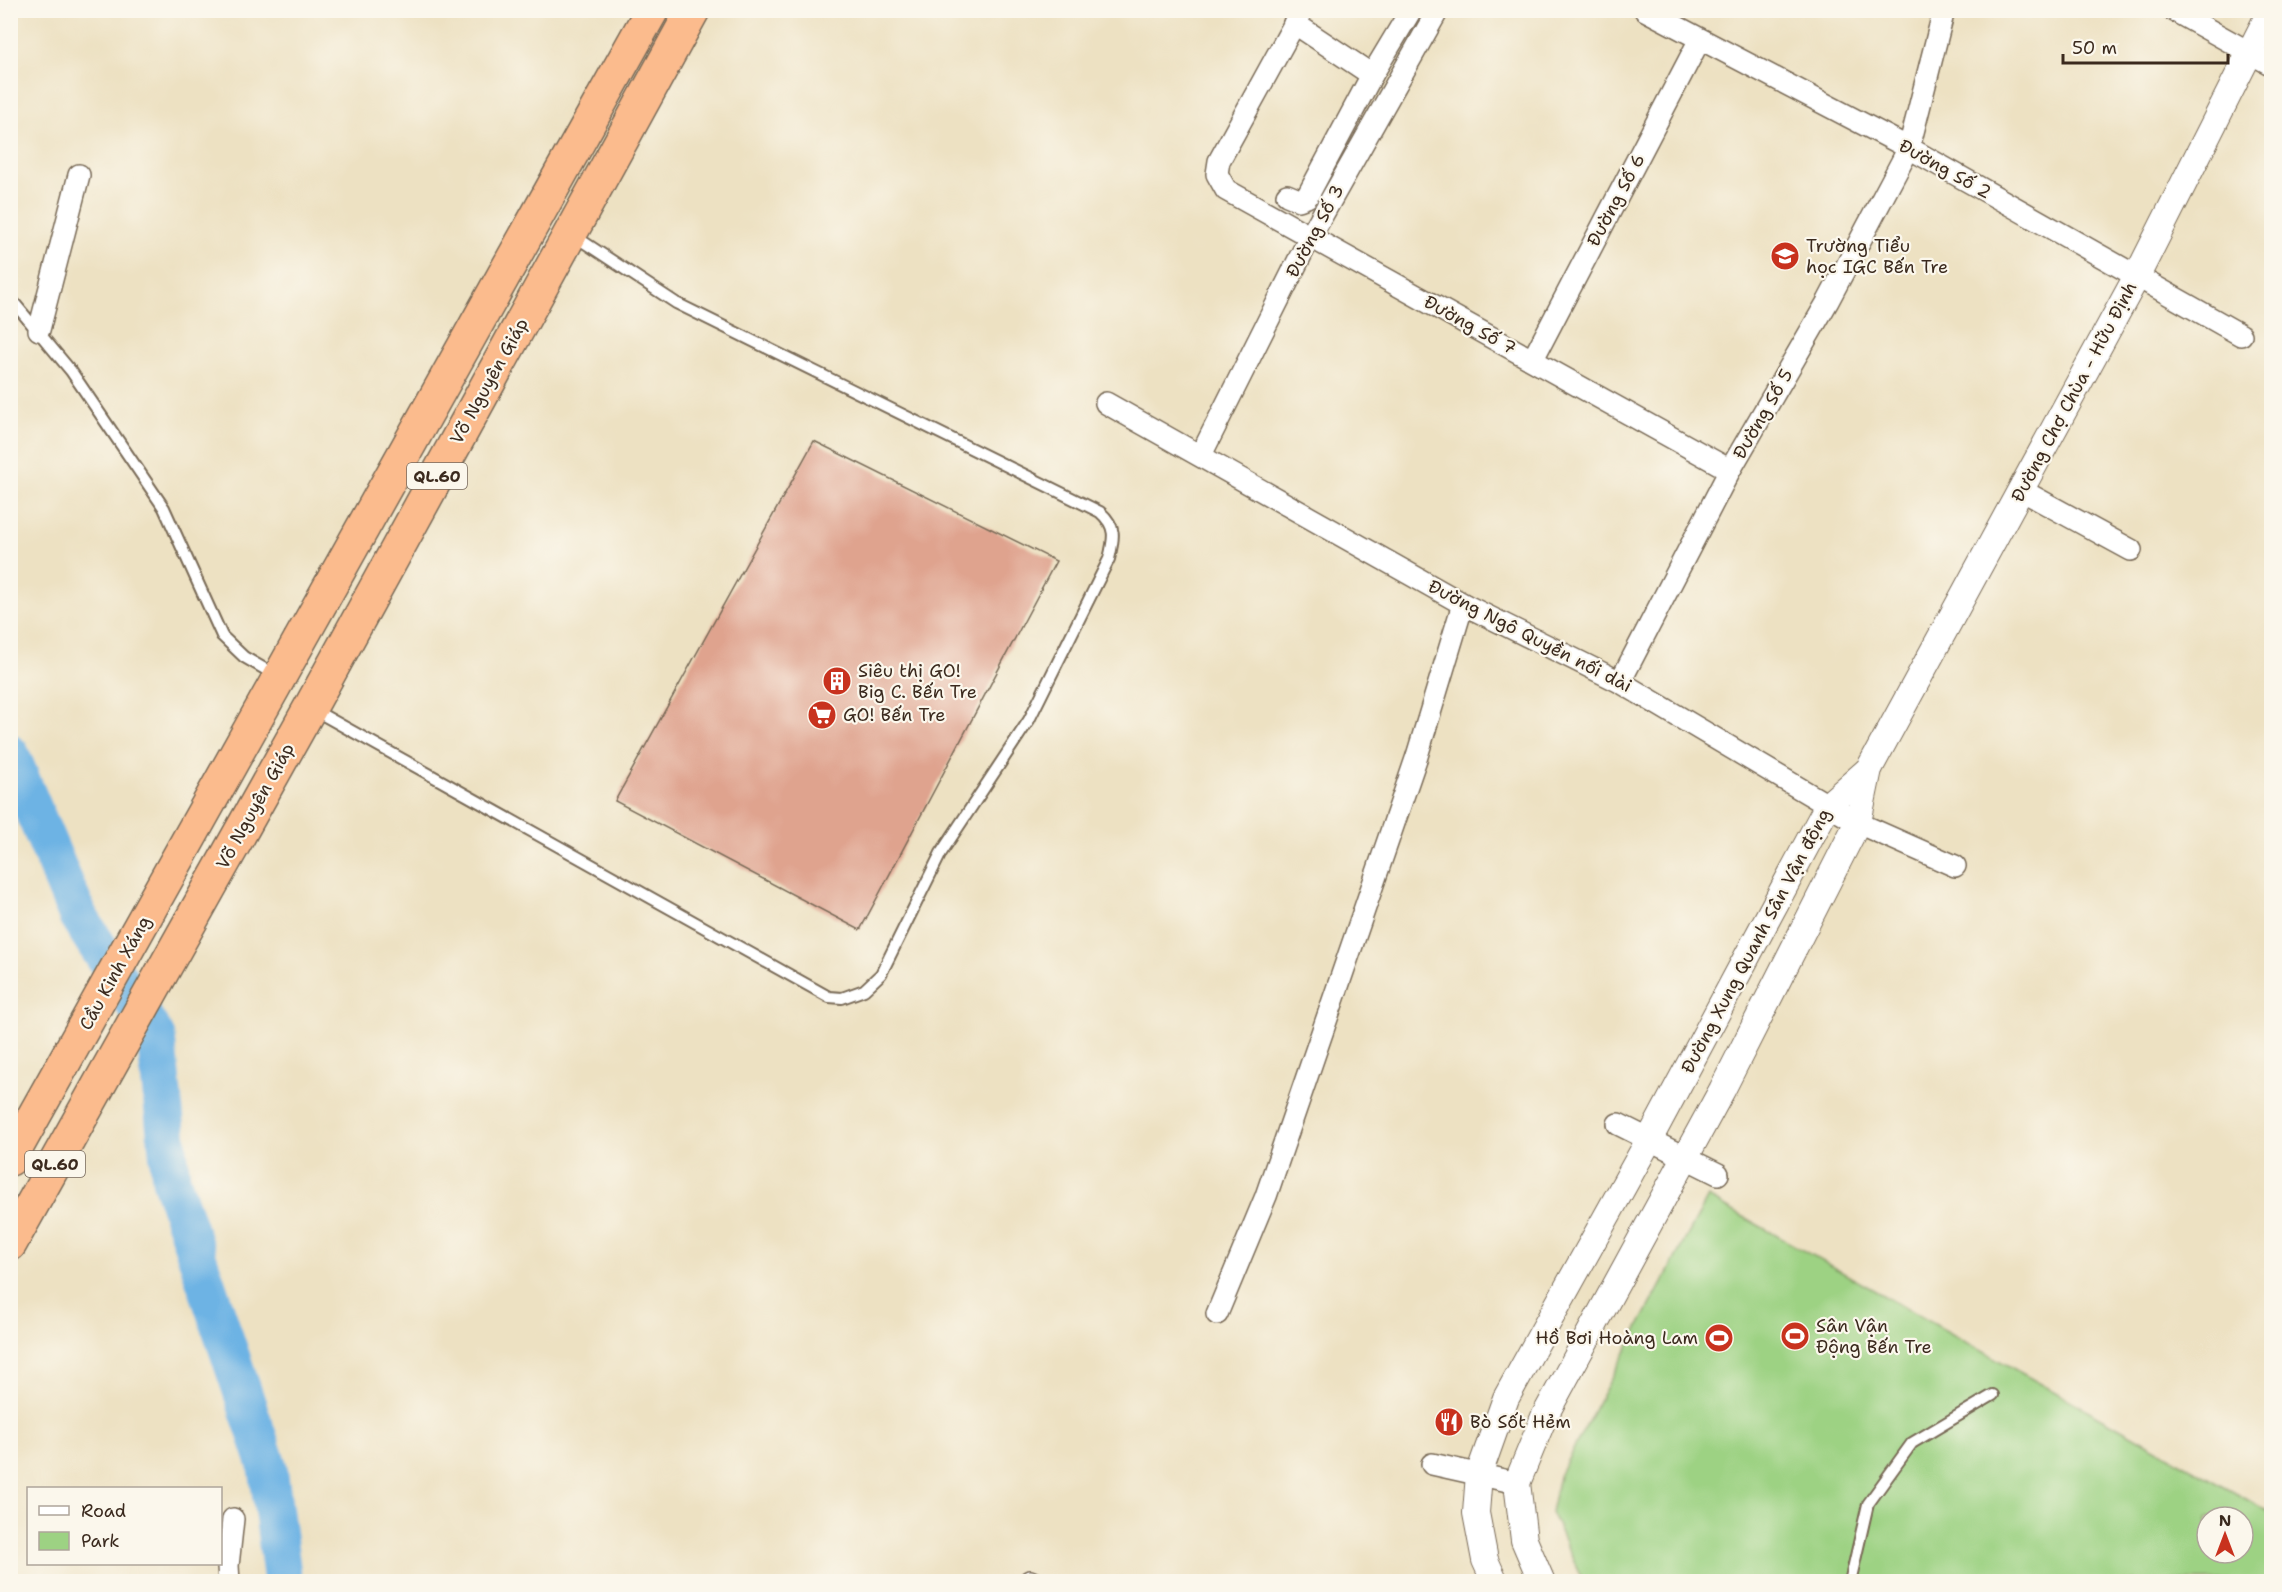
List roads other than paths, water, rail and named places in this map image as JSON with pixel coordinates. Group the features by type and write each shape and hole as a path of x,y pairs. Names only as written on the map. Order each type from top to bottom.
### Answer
{"highway":[{"name":"Võ Nguyên Giáp","path":"155,901 652,10"},
{"name":"Võ Nguyên Giáp","path":"10,1244 310,708 693,10"},
{"name":"Cầu Kinh Xáng","path":"10,1159 155,901"}],"street":[{"path":"1287,195 1299,200 1307,197 1372,75 1411,10"},
{"name":"Đường Số 3","path":"1201,455 1310,237 1437,10"},
{"name":"Đường Số 2","path":"1645,10 1699,41 1909,148 2241,335"},
{"name":"Đường Số 5","path":"1620,682 1730,470 1828,301 1909,148 1944,10"},
{"path":"2173,10 2271,64"},
{"name":"Đường Chợ Chùa - Hữu Định","path":"1869,769 2069,397 2137,276 2271,10"},
{"path":"1298,17 1372,75"},
{"name":"Đường Số 7","path":"1298,17 1219,161 1217,174 1226,190 1730,470"},
{"name":"Đường Số 6","path":"1533,359 1699,41"},
{"path":"39,330 79,175"},
{"name":"Đường Ngô Quyền nối dài","path":"1107,404 1463,604 1620,682 1858,822 1955,866"},
{"path":"2021,490 2131,550"},
{"path":"1217,1314 1266,1196 1417,756 1463,604"},
{"name":"Đường Xung Quanh Sân Vận động","path":"1495,1581 1485,1560 1476,1513 1479,1474 1506,1398 1649,1140 1828,805 1869,769"},
{"name":"Đường Xung Quanh Sân Vận động","path":"1542,1581 1524,1540 1517,1483 1544,1417 1684,1158 1858,822 1869,769"},
{"path":"1618,1124 1718,1174"},
{"path":"1432,1464 1517,1483"},
{"path":"230,1581 228,1566 233,1519"}],"lane":[{"path":"310,708 829,997 842,998 864,990 881,974 942,853 1029,720 1109,559 1115,532 1109,520 1100,512 676,303 570,234"},
{"path":"10,298 71,371 164,508 222,636 244,657 280,678"},
{"path":"1850,1581 1868,1504 1912,1443 1993,1395"}],"waterway":[{"path":"10,754 78,916 156,1037 171,1179 268,1468 283,1582"}],"place":[{"name":"Trường Tiểu học IGC Bến Tre","path":"1785,256"},
{"name":"Siêu thị GO! Big C. Bến Tre","path":"837,681"},
{"name":"GO! Bến Tre","path":"822,715"},
{"name":"Sân Vận Động Bến Tre","path":"1795,1336"},
{"name":"Hồ Bơi Hoàng Lam","path":"1719,1338"},
{"name":"Bò Sốt Hẻm","path":"1449,1422"}]}
